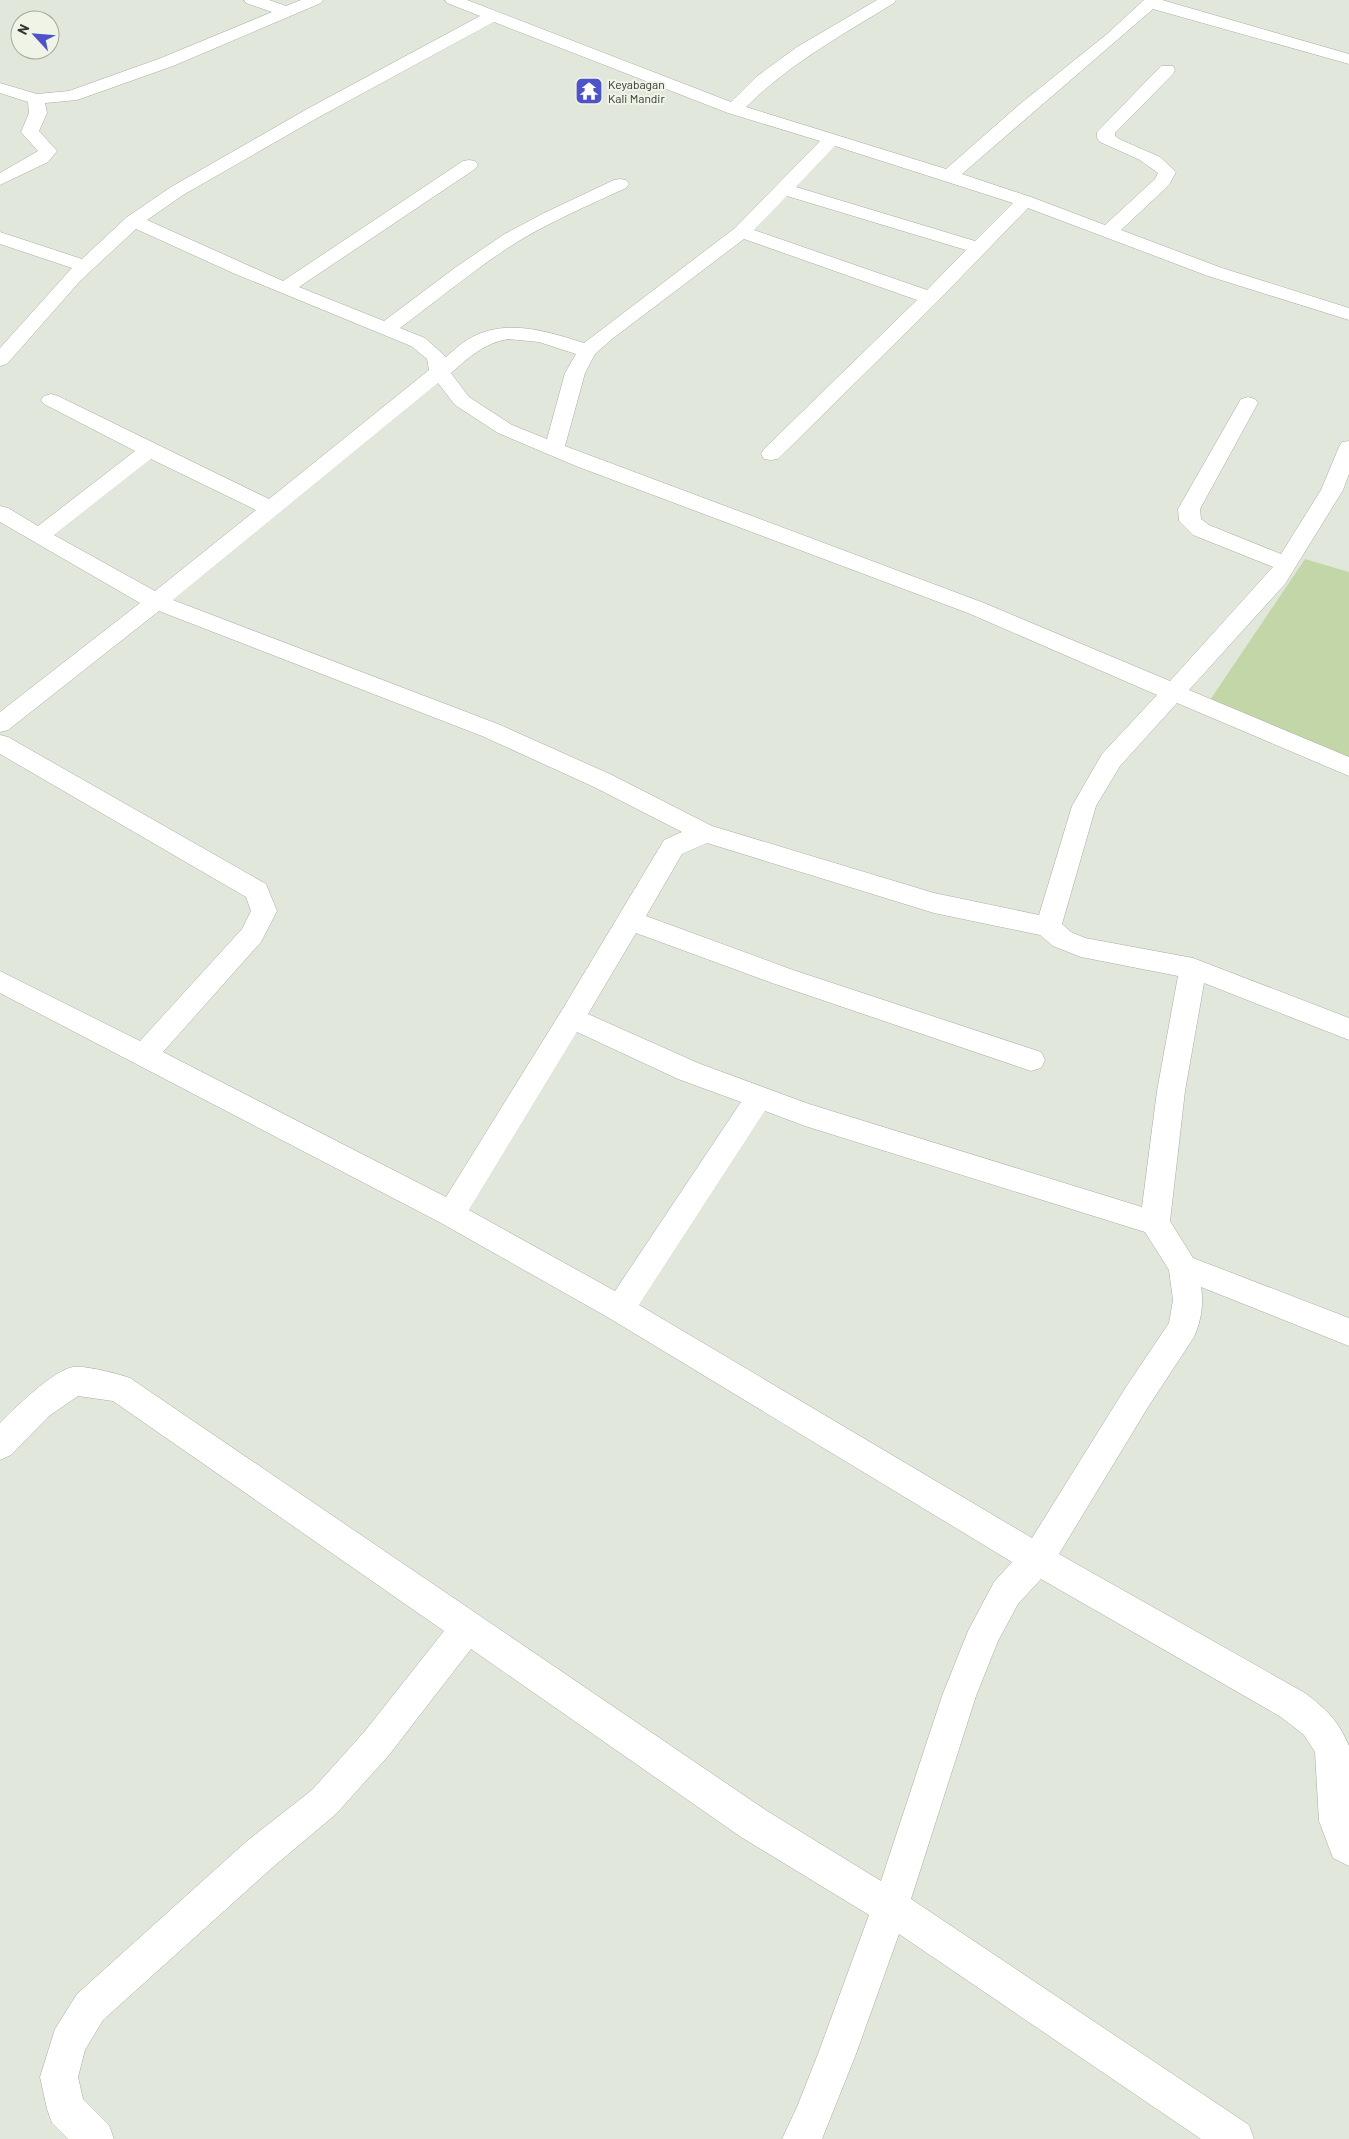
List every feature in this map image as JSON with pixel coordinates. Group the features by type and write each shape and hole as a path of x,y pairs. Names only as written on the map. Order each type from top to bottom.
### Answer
{"street":[{"path":"252,0 287,12"},
{"path":"0,88 36,99 70,96 167,62 315,0"},
{"path":"453,0 492,16 548,35 734,109 950,176 1025,201 1215,272 1349,314"},
{"path":"734,109 762,81 803,51 888,0"},
{"path":"950,176 1019,114 1113,37 1152,2 1349,59"},
{"path":"0,360 35,318 86,266 134,222 177,191 233,158 492,16"},
{"path":"1108,232 1163,181 1167,172 1161,165 1106,138 1106,132 1167,70"},
{"path":"0,180 42,158 48,151 30,132 38,113 36,99"},
{"path":"554,449 575,373 587,351 605,335 742,232 832,139"},
{"path":"285,288 469,166"},
{"path":"386,329 479,259 512,238 560,211 620,184"},
{"path":"784,189 979,248"},
{"path":"770,454 930,298 1025,201"},
{"path":"134,222 178,243 418,342 436,357 440,373 462,401 505,429 976,608 1063,643 1174,693 1349,767"},
{"path":"742,232 930,298"},
{"path":"0,238 86,266"},
{"path":"0,724 156,602 474,344 494,335 515,332 587,351"},
{"path":"51,400 270,508"},
{"path":"1248,403 1189,509 1190,521 1201,530 1286,564"},
{"path":"1048,927 1084,806 1111,760 1277,579 1332,490 1349,447"},
{"path":"40,535 150,450"},
{"path":"0,513 156,602 490,730 603,781 705,833 740,842 934,903 1048,927 1062,939 1080,947 1193,968 1349,1029"},
{"path":"0,743 258,891 264,911 252,935 145,1054"},
{"path":"451,1214 572,1018 673,847 705,833"},
{"path":"629,920 794,980 1031,1060"},
{"path":"801,2139 812,2119 837,2054 890,1907 959,1696 985,1631 1006,1592 1037,1559 1137,1397 1183,1328 1188,1300 1183,1267 1155,1223 1171,1091 1193,968"},
{"path":"0,981 145,1054 451,1214 620,1309 1037,1559 1293,1705 1316,1723 1332,1746 1337,1821 1346,1845 1349,1848"},
{"path":"572,1018 688,1070 806,1114 1155,1223"},
{"path":"620,1309 759,1097"},
{"path":"1183,1267 1349,1332"},
{"path":"0,1445 38,1406 74,1381 119,1388 754,1824 890,1907 1235,2139"},
{"path":"95,2139 66,2109 59,2077 68,2042 90,2007 260,1854 324,1802 377,1743 467,1628"}],"green space":[{"path":"1305,559 1349,572 1349,758 1206,706"}],"place":[{"name":"Keyabagan Kali Mandir","path":"589,91"}]}
